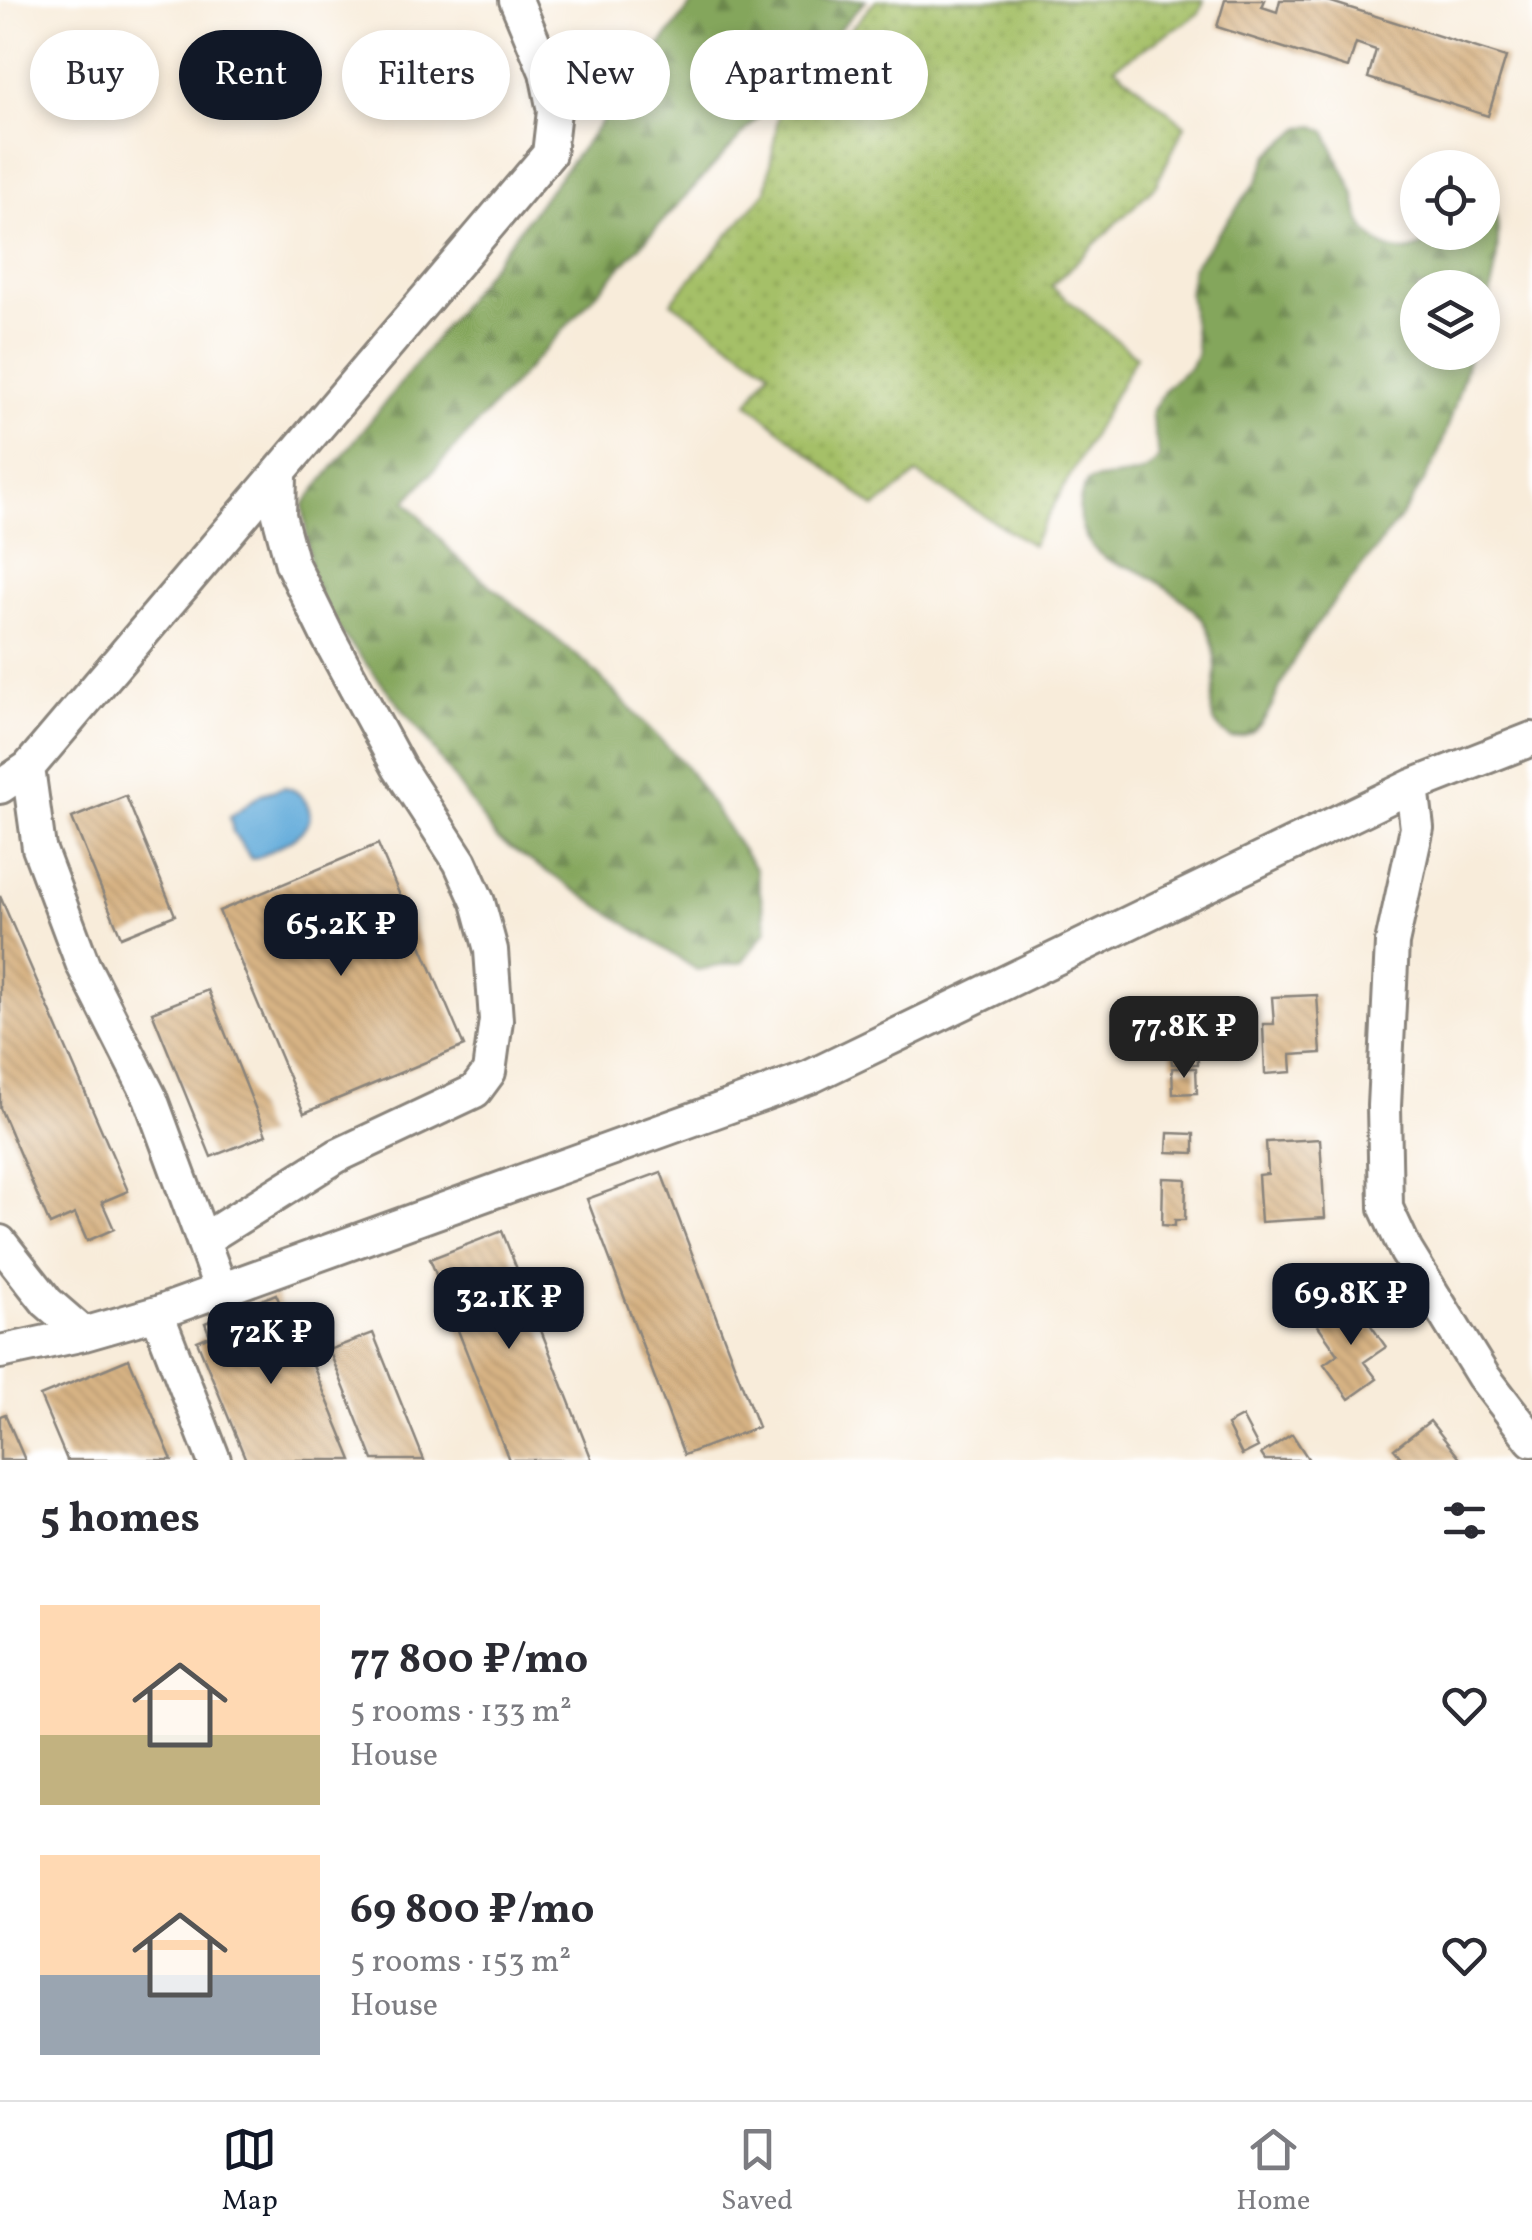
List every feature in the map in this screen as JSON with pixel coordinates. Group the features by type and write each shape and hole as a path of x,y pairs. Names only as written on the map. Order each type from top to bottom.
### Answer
{"street":[{"path":"0,787 28,768 280,476 549,154 554,111 546,72 516,0"},
{"path":"202,1240 337,1156 474,1091 489,1072 496,1020 490,950 478,902 460,862 399,768 292,564 279,515 280,476"},
{"path":"0,1352 157,1313 810,1077 1412,786 1532,739"},
{"path":"28,768 39,848 84,965 150,1098 221,1290"},
{"path":"1412,786 1417,828 1392,943 1384,1106 1386,1208 1406,1252 1483,1376 1532,1440"},
{"path":"0,1242 47,1302 84,1334"},
{"path":"157,1313 214,1460"},
{"path":"0,1377 44,1344"}],"green space":[{"path":"695,0 866,0 838,30 690,30 690,120 756,120 406,501 460,561 587,664 685,765 756,870 767,930 742,962 697,970 497,839 421,732 314,599 303,505 603,120 670,120 670,33"},
{"path":"876,0 1204,0 1199,14 1114,67 1185,125 1156,185 1051,286 1136,356 1032,545 917,474 875,508 748,403 770,370 671,302 766,191 778,120 928,120 928,30 850,30"},
{"path":"1315,126 1327,132 1353,190 1361,221 1376,241 1406,251 1497,250 1495,270 1400,270 1400,370 1465,370 1453,412 1437,456 1414,497 1313,630 1268,714 1250,733 1231,738 1217,726 1212,715 1215,655 1202,619 1157,581 1095,550 1082,529 1080,506 1087,482 1136,474 1159,457 1151,413 1166,388 1191,366 1197,353 1189,294 1192,268 1258,180 1268,155 1302,127"}],"water":[{"path":"285,787 303,798 310,811 309,820 296,836 251,859 233,832 230,817 261,794"}],"building":[{"path":"1225,0 1265,0 1262,7 1277,12 1280,0 1325,0 1506,57 1488,116 1368,78 1376,50 1356,43 1348,68 1217,27"},
{"path":"126,796 175,915 121,937 72,818"},
{"path":"378,844 464,1046 304,1113 219,911"},
{"path":"0,896 128,1191 102,1202 114,1229 87,1241 75,1214 50,1225 0,1108"},
{"path":"208,990 266,1135 211,1157 152,1012"},
{"path":"1317,995 1321,1053 1291,1055 1292,1072 1265,1074 1263,1024 1274,1024 1272,997"},
{"path":"1197,1045 1198,1064 1172,1064 1171,1046"},
{"path":"1172,1068 1196,1068 1197,1093 1173,1094"},
{"path":"1168,1133 1194,1134 1194,1153 1167,1152"},
{"path":"1320,1139 1325,1218 1261,1222 1258,1175 1268,1174 1266,1142"},
{"path":"661,1172 758,1427 684,1455 587,1199"},
{"path":"1163,1178 1186,1179 1185,1220 1175,1220 1175,1226 1162,1225"},
{"path":"502,1231 592,1460 509,1460 430,1259"},
{"path":"276,1294 296,1342 302,1339 352,1460 246,1460 197,1341 210,1336 205,1323"},
{"path":"1353,1300 1386,1347 1364,1362 1377,1379 1349,1399 1324,1364 1338,1354 1317,1324"},
{"path":"373,1333 424,1460 373,1460 329,1350"},
{"path":"129,1359 172,1460 67,1460 40,1396"},
{"path":"5,1414 25,1460 0,1460 0,1416"},
{"path":"1242,1417 1258,1447 1242,1455 1227,1425"},
{"path":"1430,1421 1461,1460 1403,1460 1394,1449"},
{"path":"1292,1434 1309,1460 1265,1460 1261,1454"}]}
